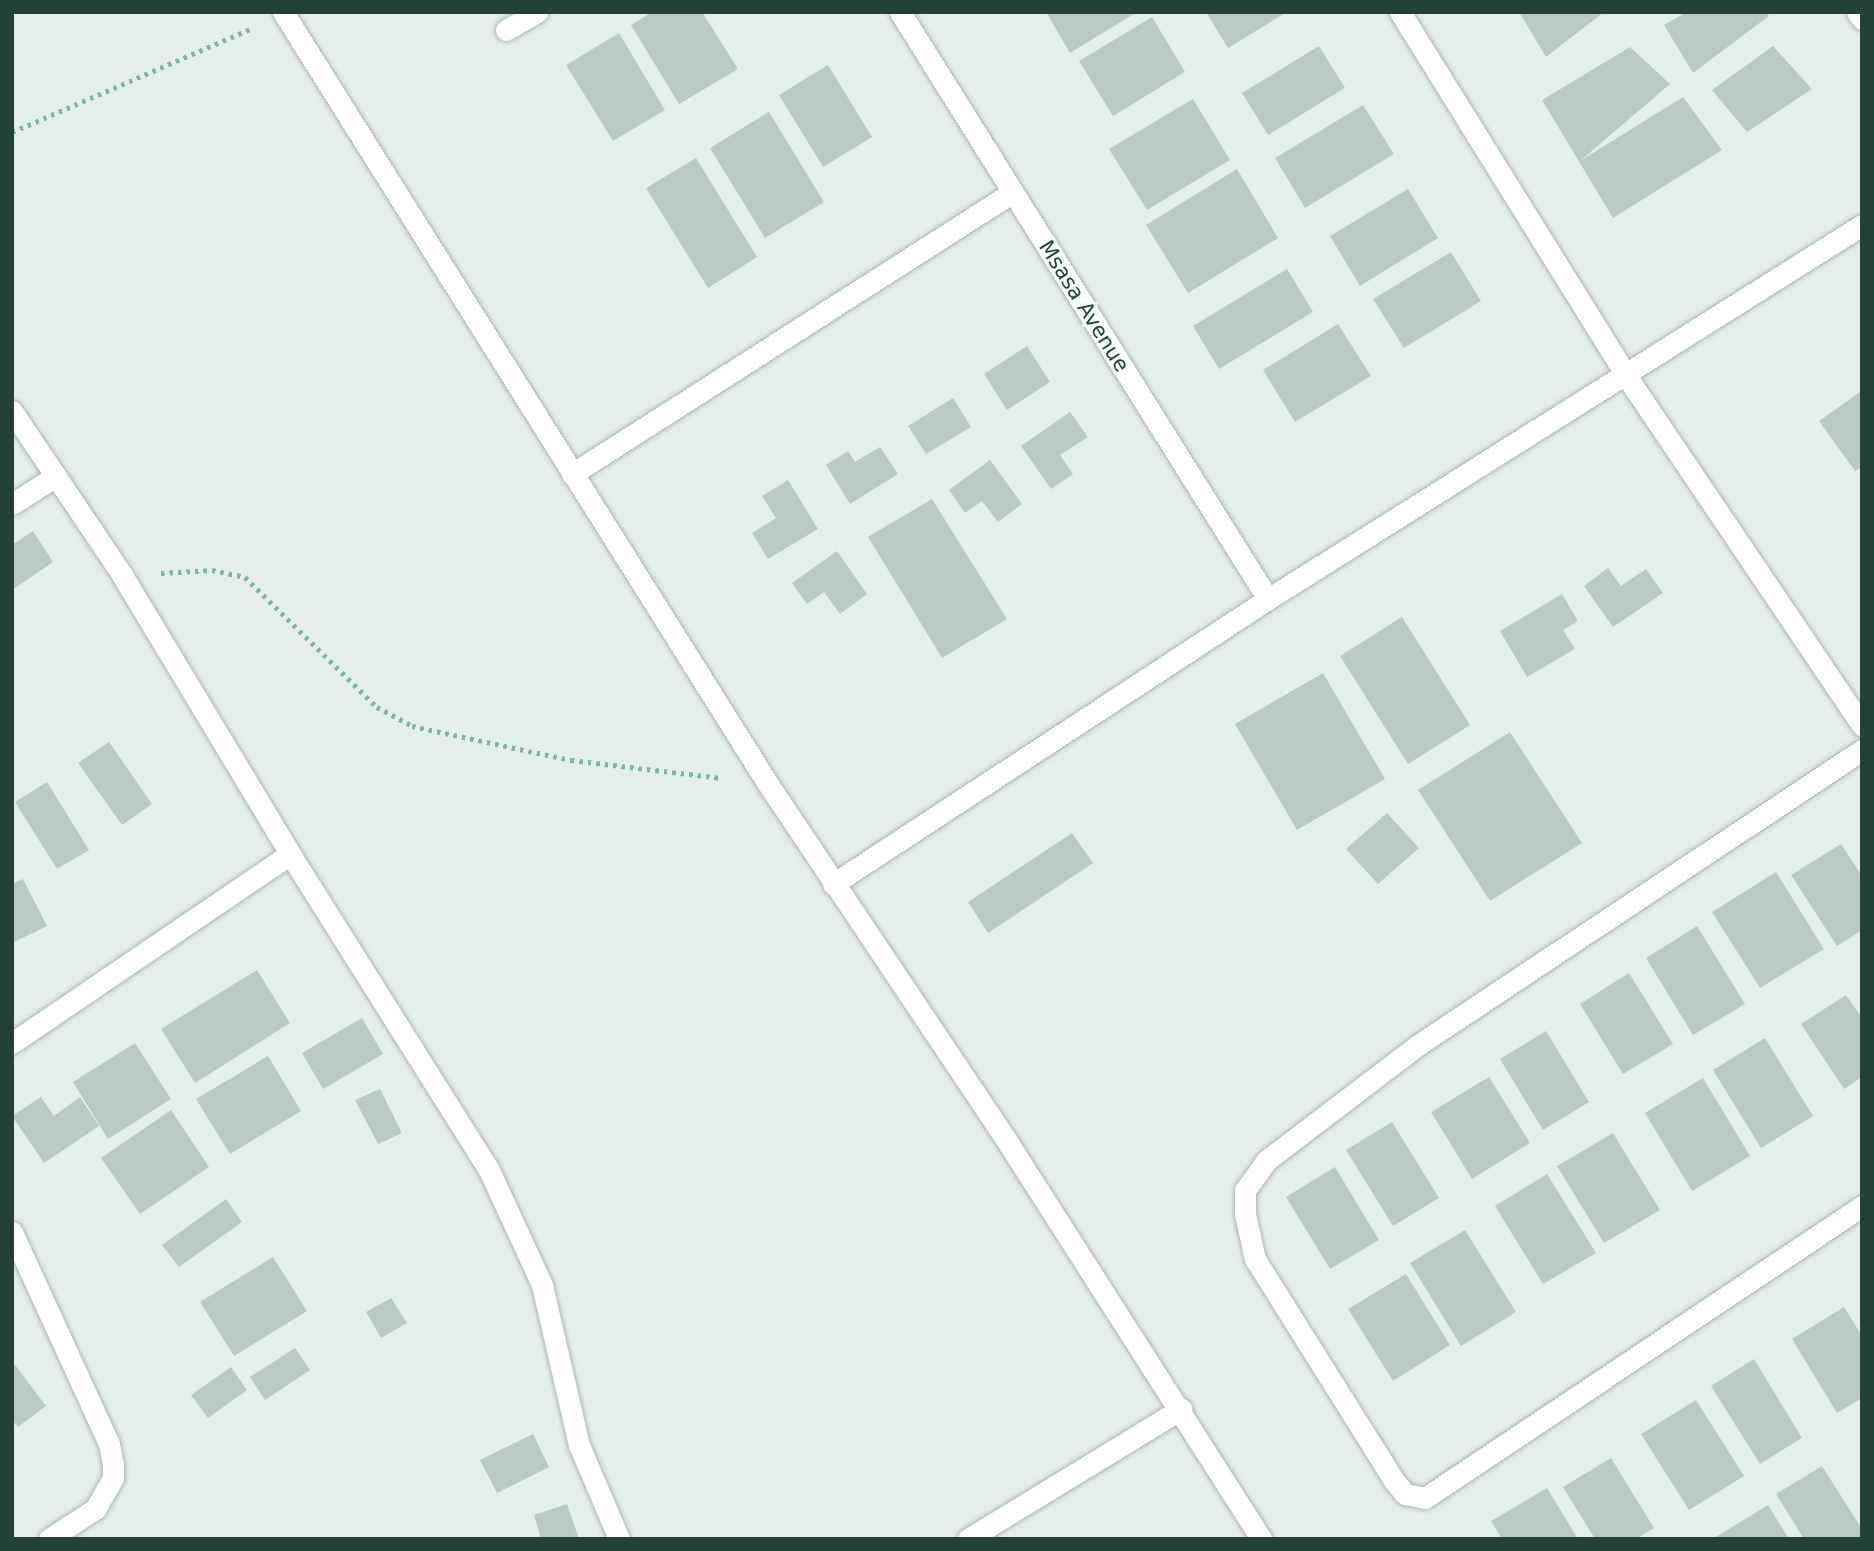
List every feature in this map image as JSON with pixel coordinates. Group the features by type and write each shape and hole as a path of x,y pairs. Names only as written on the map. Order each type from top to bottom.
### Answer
{"street":[{"path":"506,30 537,12"},
{"name":"Msasa Avenue","path":"900,12 1268,599"},
{"path":"1400,12 1625,374 1862,725"},
{"path":"1857,12 1862,19"},
{"path":"284,13 768,784 1181,1409 1261,1539"},
{"path":"572,474 1013,192"},
{"path":"833,884 1268,599 1862,225"},
{"path":"12,411 122,575 290,854 488,1168 517,1224 542,1285 579,1445 619,1539"},
{"path":"12,505 56,476"},
{"path":"1862,750 1418,1045 1267,1160 1245,1190 1245,1214 1255,1259 1387,1471 1405,1494 1425,1498 1862,1206"},
{"path":"12,1043 290,854"},
{"path":"12,1232 109,1444 113,1464 113,1478 95,1509 49,1539"},
{"path":"968,1539 1181,1409"}],"path":[{"path":"12,132 284,13"},
{"path":"122,575 212,570 244,577 309,635 360,692 412,726 570,760 768,784"}],"building":[{"path":"652,12 702,12 738,69 679,104 631,25"},
{"path":"1046,12 1137,12 1070,53"},
{"path":"1206,12 1287,12 1228,48"},
{"path":"1519,12 1604,12 1546,57"},
{"path":"1687,12 1766,12 1769,16 1693,73 1664,25"},
{"path":"1152,17 1185,72 1113,116 1079,61"},
{"path":"619,33 665,110 613,141 566,65"},
{"path":"1319,46 1345,88 1268,135 1242,93"},
{"path":"1773,46 1812,89 1747,132 1712,90"},
{"path":"1630,47 1670,84 1580,161 1683,97 1722,150 1613,218 1542,100"},
{"path":"828,65 872,137 823,167 779,95"},
{"path":"1193,99 1230,160 1147,210 1109,149"},
{"path":"1363,105 1394,154 1305,208 1275,158"},
{"path":"769,112 824,202 765,238 710,148"},
{"path":"696,158 757,257 708,288 646,188"},
{"path":"1237,169 1278,238 1188,293 1146,225"},
{"path":"1408,189 1438,238 1360,286 1330,236"},
{"path":"1451,252 1481,301 1404,348 1373,299"},
{"path":"1287,269 1313,312 1219,369 1193,326"},
{"path":"1338,324 1371,376 1295,422 1263,370"},
{"path":"1027,346 1050,382 1007,410 984,374"},
{"path":"1860,392 1862,467 1855,471 1819,421"},
{"path":"953,398 971,427 926,454 908,426"},
{"path":"1070,412 1088,437 1060,455 1073,474 1051,489 1021,446"},
{"path":"880,447 898,474 850,504 826,465 848,451 855,462"},
{"path":"990,460 1022,504 998,522 982,501 965,513 949,490"},
{"path":"788,480 818,529 768,559 752,533 776,518 762,496"},
{"path":"932,499 1007,619 942,658 868,537"},
{"path":"33,531 53,562 12,590 12,545"},
{"path":"837,551 867,594 840,614 824,592 807,604 792,583"},
{"path":"1608,568 1621,586 1646,569 1663,593 1613,627 1584,586"},
{"path":"1562,594 1578,621 1563,630 1575,649 1527,677 1500,631"},
{"path":"1402,617 1470,725 1408,764 1340,656"},
{"path":"1323,673 1385,779 1297,830 1235,724"},
{"path":"1510,732 1582,843 1490,901 1418,790"},
{"path":"109,742 152,804 122,825 78,763"},
{"path":"47,782 89,850 57,869 15,802"},
{"path":"1387,813 1419,848 1378,884 1346,849"},
{"path":"1072,833 1093,863 988,933 968,902"},
{"path":"1841,844 1862,876 1862,930 1837,946 1791,875"},
{"path":"1776,872 1824,949 1760,988 1712,912"},
{"path":"23,879 47,926 12,943 12,884"},
{"path":"1697,926 1745,1004 1693,1035 1646,958"},
{"path":"257,970 290,1023 195,1083 161,1029"},
{"path":"1629,973 1673,1044 1623,1074 1580,1004"},
{"path":"1846,995 1862,1018 1862,1077 1844,1089 1801,1024"},
{"path":"362,1018 383,1054 323,1089 302,1053"},
{"path":"1546,1031 1589,1102 1543,1130 1500,1059"},
{"path":"1765,1038 1813,1116 1761,1148 1713,1070"},
{"path":"135,1043 171,1099 108,1139 73,1082"},
{"path":"268,1056 301,1111 230,1154 196,1099"},
{"path":"1489,1077 1530,1143 1472,1179 1431,1112"},
{"path":"1703,1078 1750,1156 1692,1191 1645,1113"},
{"path":"380,1089 402,1133 378,1144 355,1100"},
{"path":"41,1097 54,1116 80,1097 99,1126 44,1163 12,1116"},
{"path":"171,1110 209,1167 140,1214 101,1158"},
{"path":"1392,1122 1439,1198 1393,1226 1346,1150"},
{"path":"1613,1133 1660,1210 1604,1243 1557,1166"},
{"path":"1335,1167 1379,1240 1330,1269 1286,1197"},
{"path":"1547,1174 1596,1253 1543,1284 1495,1206"},
{"path":"226,1199 242,1222 179,1267 162,1245"},
{"path":"1465,1230 1516,1312 1461,1346 1410,1263"},
{"path":"273,1257 307,1311 234,1356 200,1302"},
{"path":"1406,1274 1450,1345 1393,1381 1348,1309"},
{"path":"391,1298 407,1323 381,1338 366,1312"},
{"path":"1844,1307 1862,1336 1862,1398 1837,1413 1792,1339"},
{"path":"295,1348 310,1370 265,1400 250,1377"},
{"path":"1754,1359 1802,1438 1760,1464 1711,1386"},
{"path":"12,1361 46,1406 18,1427 12,1420"},
{"path":"231,1367 247,1390 208,1418 191,1395"},
{"path":"1696,1400 1744,1476 1689,1510 1641,1434"},
{"path":"533,1434 549,1467 497,1493 480,1460"},
{"path":"1611,1458 1654,1528 1636,1539 1595,1539 1563,1487"},
{"path":"1822,1466 1862,1529 1862,1539 1804,1539 1776,1494"},
{"path":"1547,1488 1578,1539 1502,1539 1491,1521"},
{"path":"567,1504 579,1539 541,1539 534,1515"},
{"path":"1768,1505 1789,1539 1716,1537"}]}
